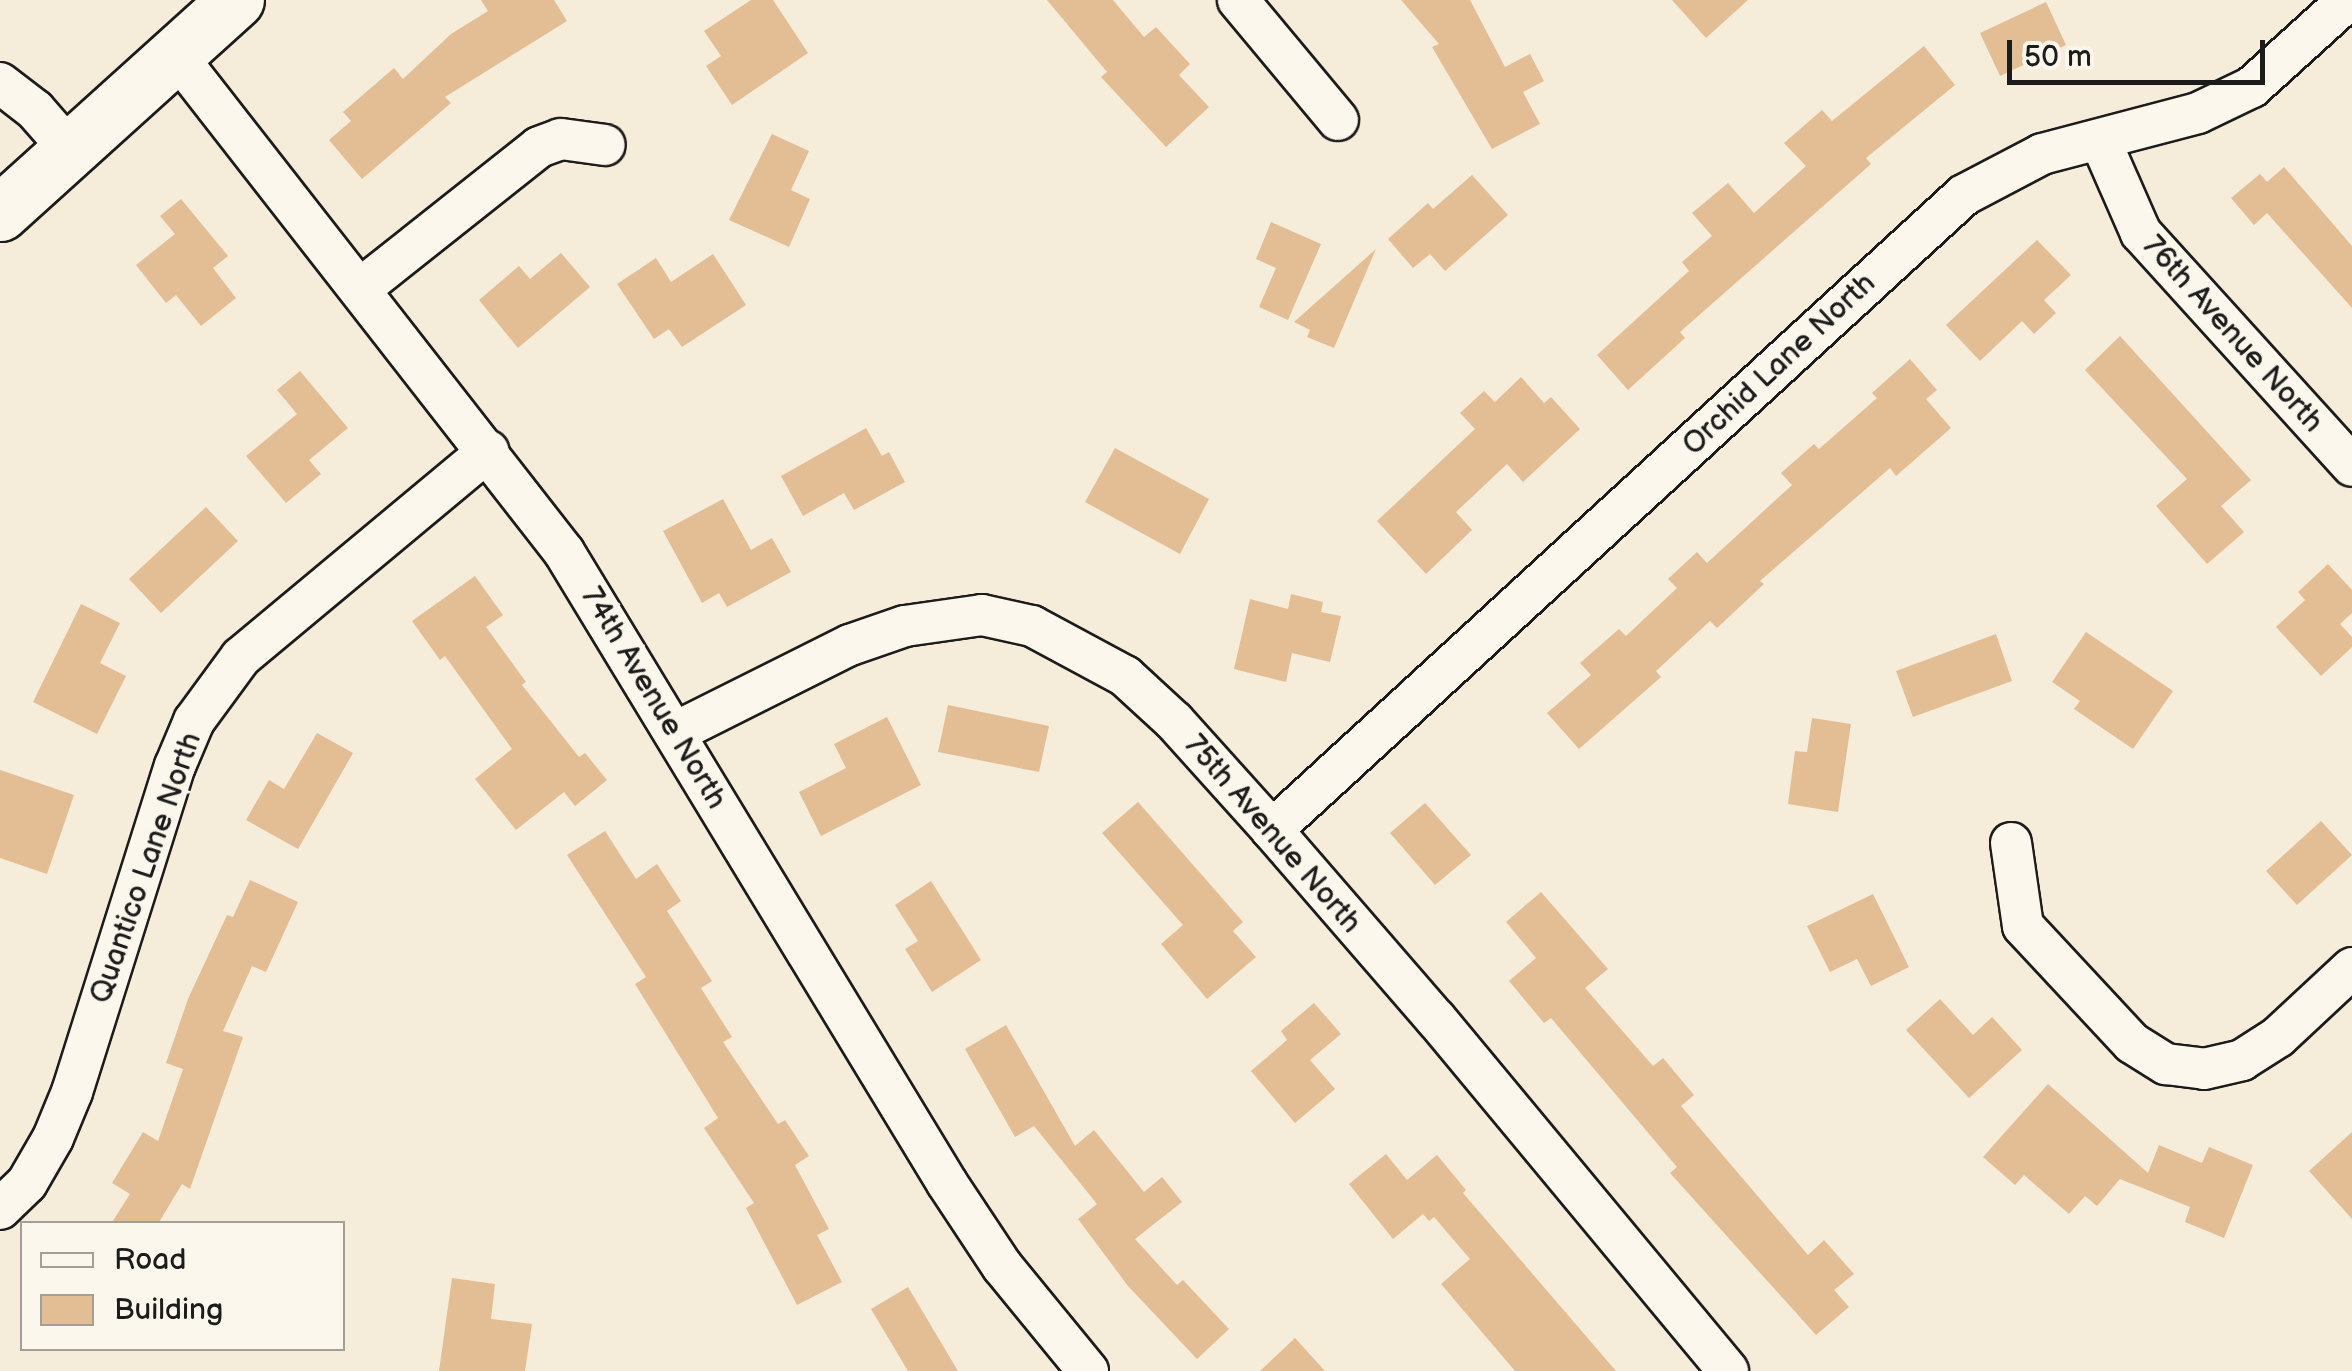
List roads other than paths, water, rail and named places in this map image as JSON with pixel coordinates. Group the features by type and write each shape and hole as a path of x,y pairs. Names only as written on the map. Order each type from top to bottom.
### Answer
{"street":[{"path":"0,213 236,0"},
{"path":"1238,0 1338,120"},
{"name":"Orchid Lane North","path":"1272,830 1964,195 2042,154 2101,142 2198,113 2252,87 2348,0"},
{"name":"74th Avenue North","path":"176,55 564,552 947,1183 1002,1266 1088,1371"},
{"path":"0,83 35,110 70,150"},
{"path":"360,290 539,146 561,139 605,145"},
{"name":"76th Avenue North","path":"2101,142 2141,233 2352,466"},
{"name":"Quantico Lane North","path":"0,1209 26,1183 53,1138 72,1092 175,766 194,721 242,656 488,451"},
{"name":"75th Avenue North","path":"676,732 850,644 905,626 982,616 1032,626 1124,676 1174,722 1272,830 1436,1019 1728,1371"},
{"path":"2011,843 2023,926 2132,1044 2166,1064 2204,1070 2242,1060 2278,1037 2352,968"}]}
